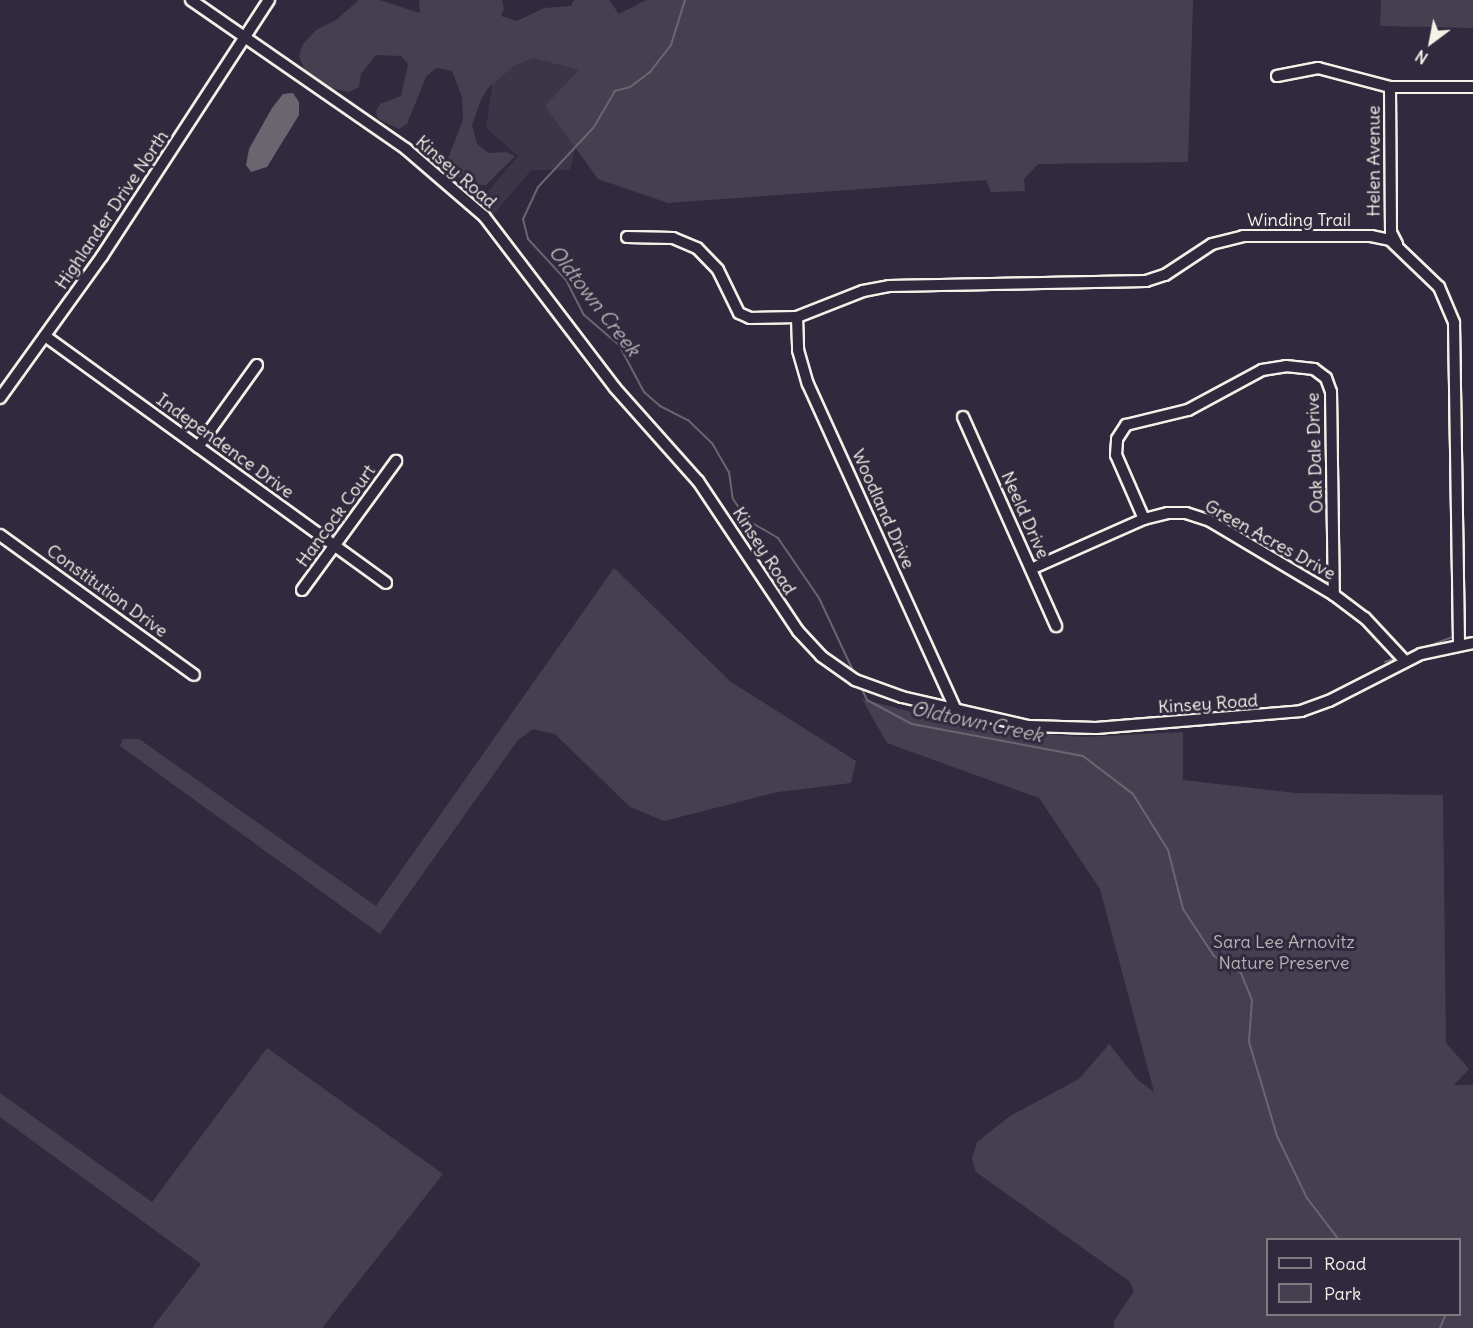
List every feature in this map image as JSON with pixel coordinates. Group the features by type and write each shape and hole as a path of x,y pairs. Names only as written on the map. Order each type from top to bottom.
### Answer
{"street":[{"name":"Kinsey Road","path":"190,0 431,168 492,224 615,388 698,481 798,631 849,676 870,687 956,710 1029,726 1071,729 1278,716 1329,701 1405,661 1459,644 1473,643"},
{"name":"Highlander Drive North","path":"0,398 45,336 246,38 269,0"},
{"path":"1277,76 1318,68 1390,87"},
{"name":"Helen Avenue","path":"1397,244 1391,231 1390,87 1473,87"},
{"name":"Winding Trail","path":"797,317 863,291 889,286 1146,282 1165,274 1212,244 1243,236 1371,236 1397,244"},
{"path":"627,237 673,238 697,248 718,270 737,310 746,318 797,317"},
{"path":"1397,244 1439,287 1454,323 1459,644"},
{"name":"Woodland Drive","path":"797,317 798,350 808,384 956,710"},
{"name":"Independence Drive","path":"45,336 386,583"},
{"path":"198,447 257,365"},
{"name":"Oak Dale Drive","path":"1144,519 1116,455 1117,439 1126,426 1188,410 1262,370 1286,366 1314,369 1326,378 1331,392 1334,595"},
{"name":"Neeld Drive","path":"963,417 1056,626"},
{"name":"Hancock Court","path":"303,590 396,461"},
{"name":"Green Acres Drive","path":"1031,569 1144,519 1168,513 1199,517 1334,595 1365,618 1405,661"},
{"name":"Constitution Drive","path":"0,535 194,675"}],"shaded area":[{"path":"535,26 598,47 570,170 531,170 484,226 471,212 518,156 486,128 493,79"},
{"path":"293,93 299,102 299,115 267,167 251,172 246,165 249,149 272,108 283,94"}],"green space":[{"path":"359,0 379,0 420,13 419,0 502,0 504,9 501,16 517,21 544,8 571,6 574,0 609,0 619,14 646,0 1193,0 1188,162 1038,164 1024,179 1025,191 991,192 986,180 668,203 598,179 545,106 579,70 534,58 515,65 488,88 480,102 472,125 477,144 488,153 506,152 515,156 486,185 469,185 445,166 463,120 462,97 452,71 436,68 426,77 407,124 399,129 378,119 376,111 380,104 401,96 408,64 401,56 376,55 361,74 359,87 349,92 326,87 305,71 299,56 303,44 316,30 336,20"},
{"path":"1381,0 1473,0 1473,28 1380,26"},
{"path":"614,568 731,682 856,761 851,783 778,792 664,821 630,807 555,734 533,729 518,740 380,934 120,746 123,739 139,739 376,906"},
{"name":"Sara Lee Arnovitz Nature Preserve","path":"862,699 977,729 1084,737 1183,732 1183,780 1295,793 1443,795 1446,1043 1469,1069 1454,1085 1473,1085 1473,1328 1114,1328 1114,1321 1134,1291 1129,1281 976,1172 972,1159 977,1142 1010,1116 1079,1079 1109,1044 1138,1080 1154,1092 1100,889 1039,798 887,743"},
{"path":"267,1048 443,1174 322,1328 152,1328 201,1264 0,1117 0,1093 152,1202"}],"waterway":[{"name":"Oldtown Creek","path":"685,0 671,45 650,72 630,87 615,91 594,127 538,187 523,219 528,239 566,280 584,315 619,345 644,392 660,406 688,420 712,443 729,472 733,499 747,520 778,538 819,598 855,675"},
{"path":"1405,655 1455,636"},
{"path":"1464,637 1473,637"},
{"path":"1385,662 1396,658"},
{"name":"Oldtown Creek","path":"860,685 867,700 912,724 1083,756 1133,794 1168,850 1183,909 1214,956 1241,973 1252,1000 1249,1042 1277,1136 1307,1198 1337,1238"},
{"name":"Oldtown Creek","path":"1440,1328 1445,1316"}]}
